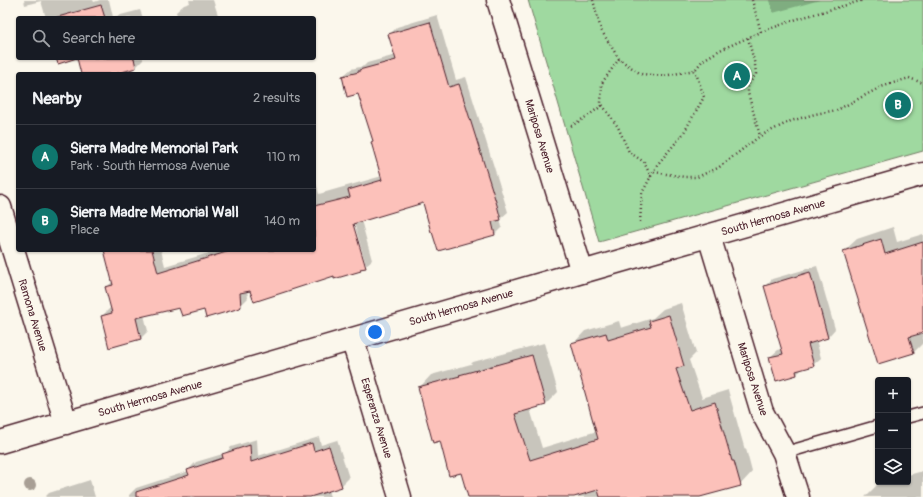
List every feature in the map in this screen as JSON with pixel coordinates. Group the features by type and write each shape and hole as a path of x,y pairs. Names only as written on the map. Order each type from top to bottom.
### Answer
{"street":[{"name":"Mariposa Avenue","path":"498,0 582,272"},
{"name":"South Hermosa Avenue","path":"0,442 923,174"},
{"name":"Ramona Avenue","path":"0,207 66,423"},
{"name":"Mariposa Avenue","path":"709,236 762,412 784,453 798,497"},
{"name":"Esperanza Avenue","path":"352,339 362,367 400,497"}],"lane":[{"path":"911,416 923,413"},
{"path":"784,453 875,427"}],"path":[{"path":"593,0 601,30 619,59 641,74 664,76 695,70 703,60 720,50 761,32 797,19 864,0"},
{"path":"752,0 761,32"},
{"path":"748,38 756,74 748,85 748,93 760,136"},
{"path":"619,59 602,83 601,103 618,127 629,152 644,162 651,177"},
{"path":"640,222 642,193 657,165 683,134 704,97 695,70"},
{"path":"654,172 685,177 697,177 718,168 760,136 791,121 815,114 837,110 881,87 909,78 923,82"},
{"path":"571,126 603,105"}],"green space":[{"path":"528,0 923,0 923,151 599,242"}],"building":[{"path":"101,5 104,16 61,16"},
{"path":"430,22 449,87 459,84 497,205 501,220 492,222 495,235 438,251 423,203 353,224 366,268 360,269 361,271 334,279 334,276 254,302 250,291 240,293 240,308 206,318 204,310 182,316 179,308 136,318 141,339 109,348 101,316 112,313 105,287 113,285 105,252 153,252 158,273 226,252 316,252 316,206 350,197 348,190 382,180 371,142 373,141 358,94 347,97 342,76 396,60 388,34"},
{"path":"57,60 71,60 58,64"},
{"path":"78,60 134,60 136,68 122,72 80,72"},
{"path":"881,239 885,254 923,242 923,333 909,337 914,353 878,364 843,251"},
{"path":"810,272 828,338 808,344 814,366 796,371 797,375 776,381 769,357 783,354 764,286"},
{"path":"669,315 684,366 676,369 690,410 715,402 732,461 734,461 741,486 700,497 600,497 598,490 574,497 468,497 461,473 449,476 440,441 433,443 418,387 532,355 546,405 515,414 530,460 598,439 571,343 606,333 608,340 651,327 649,321"},
{"path":"312,443 314,451 329,446 342,487 310,497 136,497 136,492 189,475 187,470 223,458 222,454 250,445 251,462"}],"place":[{"name":"Sierra Madre Memorial Park","path":"737,76"},
{"name":"Sierra Madre Memorial Wall","path":"898,105"}]}
